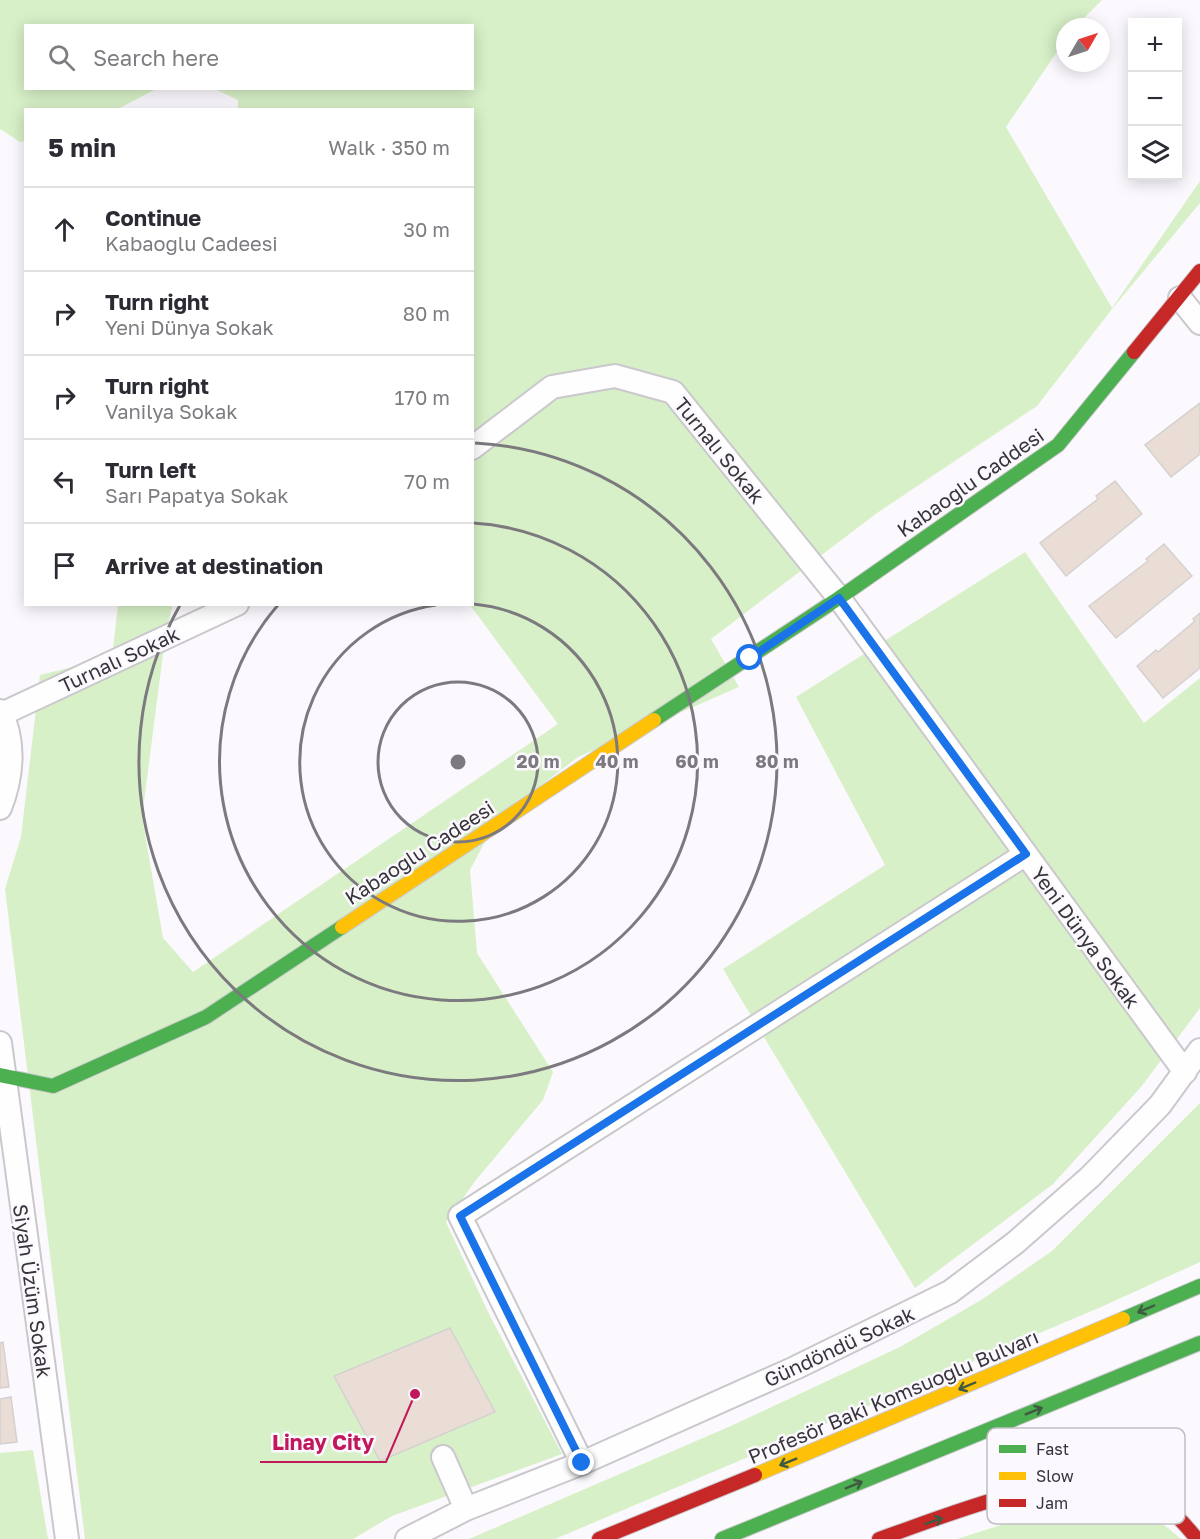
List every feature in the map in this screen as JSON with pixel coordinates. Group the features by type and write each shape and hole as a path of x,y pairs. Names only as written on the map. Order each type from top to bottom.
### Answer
{"main road":[{"name":"Kabaoğlu Caddesi","path":"839,598 1058,445 1200,271"},
{"name":"Kabaoğlu Cadeesi","path":"2,1076 53,1086 206,1017 839,598"},
{"name":"Profesör Baki Komsuoğlu Bulvarı","path":"599,1539 892,1419 1200,1286"},
{"path":"993,1428 1200,1343"},
{"path":"722,1539 987,1430"},
{"path":"879,1539 987,1504"},
{"path":"1184,1524 1197,1539"}],"street":[{"path":"1180,298 1200,323"},
{"name":"Turnalı Sokak","path":"474,446 552,387 615,376 673,392 839,598"},
{"name":"Yeni Dünya Sokak","path":"839,598 1185,1072"},
{"name":"Turnalı Sokak","path":"1,712 233,606"},
{"path":"0,808 5,795 12,752 1,712"},
{"path":"582,1463 460,1216 1026,854"},
{"name":"Siyah Üzüm Sokak","path":"0,1043 2,1076 67,1539"},
{"name":"Gündöndü Sokak","path":"407,1539 466,1509 582,1463 871,1333 950,1292 1015,1243 1090,1177 1160,1105 1200,1050"},
{"path":"443,1456 466,1509"}],"green space":[{"path":"0,0 1102,0 1084,18 1056,18 1056,53 1006,127 1112,308 1200,181 1200,203 1112,309 1037,406 877,513 711,639 739,687 578,757 497,819 470,870 477,953 553,1072 543,1100 476,1180 446,1222 489,1314 562,1454 392,1516 353,1539 85,1539 5,889 21,837 40,675 112,657 118,606 173,606 166,631 142,817 163,938 193,972 558,724 471,606 474,606 474,108 238,108 238,100 217,90 474,90 474,24 24,24 24,90 154,90 120,108 24,108 24,141 20,142 0,129"},
{"path":"1025,552 1144,723 1200,678 1200,1008 1141,1087 1053,1184 915,1288 723,969 885,865 796,697"},
{"path":"1200,1103 1200,1262 1101,1307 555,1539 469,1539 733,1425 900,1347 981,1300 1052,1251"},
{"path":"33,1450 48,1539 0,1539 0,1453"},
{"path":"1004,1524 1163,1524 1181,1539 957,1539"}],"building":[{"path":"1200,403 1200,454 1171,477 1145,445"},
{"path":"1115,481 1142,514 1066,576 1040,543 1098,499 1096,496"},
{"path":"1164,544 1192,576 1116,638 1089,606 1148,561 1146,559"},
{"path":"1200,613 1200,668 1163,698 1137,666 1156,650 1158,652 1195,621 1193,619"},
{"path":"450,1328 495,1412 380,1461 334,1376"},
{"path":"3,1342 9,1387 0,1388 0,1343"},
{"path":"11,1397 17,1442 0,1444 0,1399"}],"traffic: fast":[{"path":"654,720 839,598 1058,445 1134,352"},
{"path":"0,1075 53,1086 206,1017 342,927"},
{"path":"1123,1319 1200,1286"},
{"path":"993,1428 1200,1343"},
{"path":"722,1539 987,1430"}],"traffic: slow":[{"path":"342,927 654,720"},
{"path":"755,1475 1123,1319"}],"traffic: jam":[{"path":"1134,352 1200,271"},
{"path":"599,1539 755,1475"},
{"path":"879,1539 987,1502"},
{"path":"1183,1524 1197,1539"}],"place":[{"name":"Linay City","path":"415,1394"}],"route":[{"path":"582,1463 460,1216 1026,854 839,598 750,658"}]}
